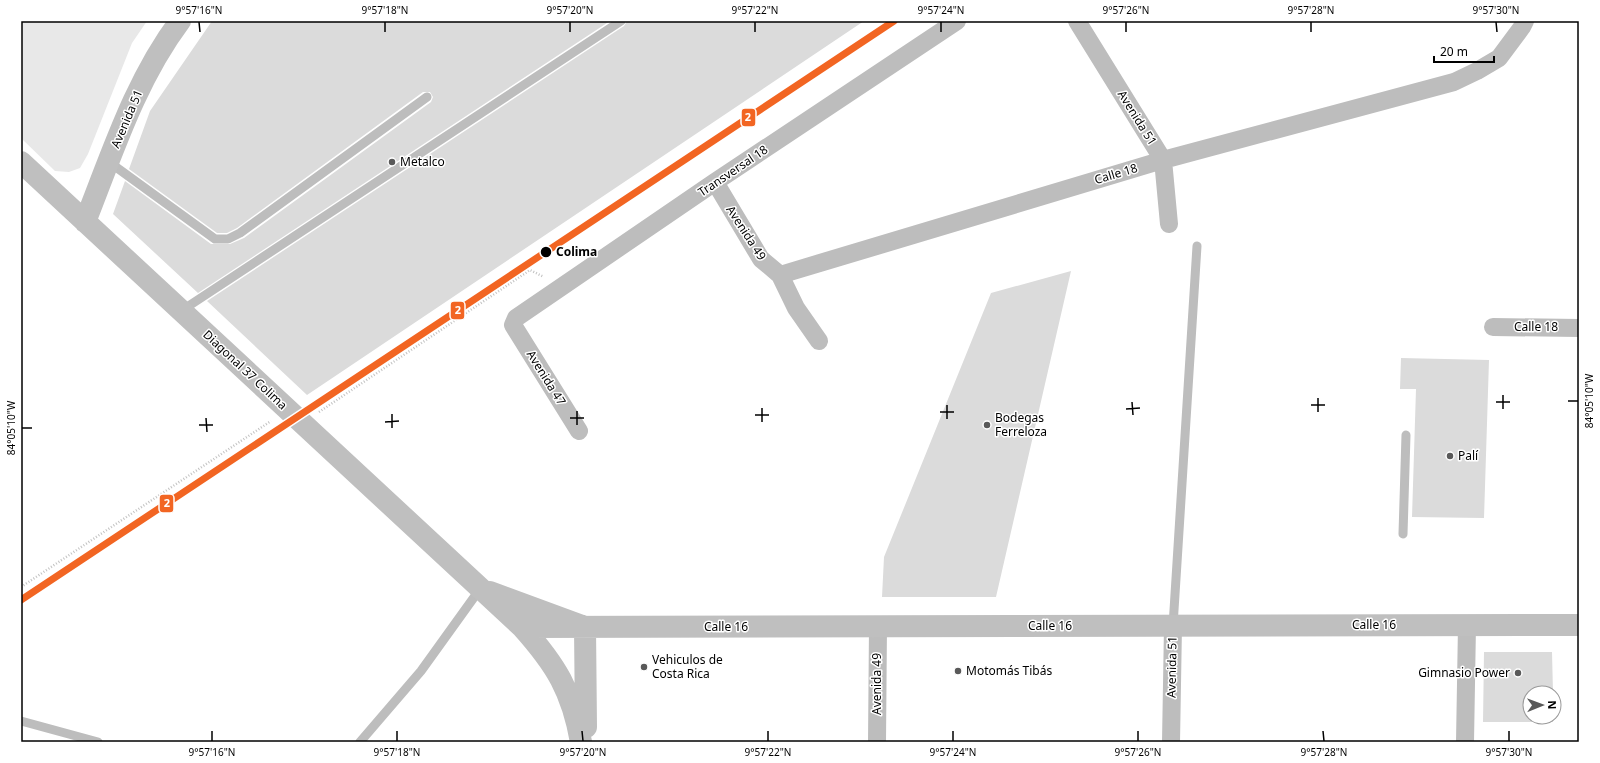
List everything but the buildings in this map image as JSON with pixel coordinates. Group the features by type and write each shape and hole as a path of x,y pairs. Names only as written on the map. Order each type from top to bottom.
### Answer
{"street":[{"name":"Avenida 51","path":"85,222 135,96 170,34 180,21"},
{"name":"Transversal 18","path":"513,325 516,318 715,182 958,21"},
{"name":"Avenida 51","path":"1078,21 1163,160 1169,224"},
{"name":"Calle 18","path":"780,275 1163,160 1454,82 1477,71 1498,58 1522,27 1524,21"},
{"name":"Diagonal 37 Colima","path":"21,162 522,627 538,644 559,675 568,694 578,728 580,742"},
{"name":"Avenida 49","path":"715,182 761,259 780,275 796,308 819,341"},
{"name":"Avenida 47","path":"513,325 579,431"},
{"name":"Calle 18","path":"1493,327 1579,328"},
{"path":"480,589 585,627 586,742"},
{"path":"1465,742 1467,625"},
{"name":"Calle 16","path":"522,627 1579,625"},
{"name":"Avenida 49","path":"877,742 878,626"},
{"name":"Avenida 51","path":"1171,742 1173,626"}],"lane":[{"path":"181,311 615,23"},
{"path":"109,162 215,239 228,238 240,233 427,97"},
{"name":"Avenida 51","path":"1173,626 1197,246"},
{"path":"1404,534 1406,435"},
{"path":"360,742 421,671 480,589"},
{"path":"21,721 98,742"}],"path":[{"path":"21,587 278,416 297,418 530,270 562,287"}],"shaded area":[{"path":"21,21 147,21 132,43 88,154 80,168 69,172 55,171 21,138"}],"transit line":[{"name":"2","path":"21,600 894,21"}],"place":[{"name":"Metalco","path":"392,162"},
{"name":"Colima","path":"546,252"},
{"name":"Bodegas Ferreloza","path":"987,425"},
{"name":"Palí","path":"1450,456"},
{"name":"Vehiculos de Costa Rica","path":"644,667"},
{"name":"Motomás Tibás","path":"958,671"},
{"name":"Gimnasio Power","path":"1518,673"}]}
